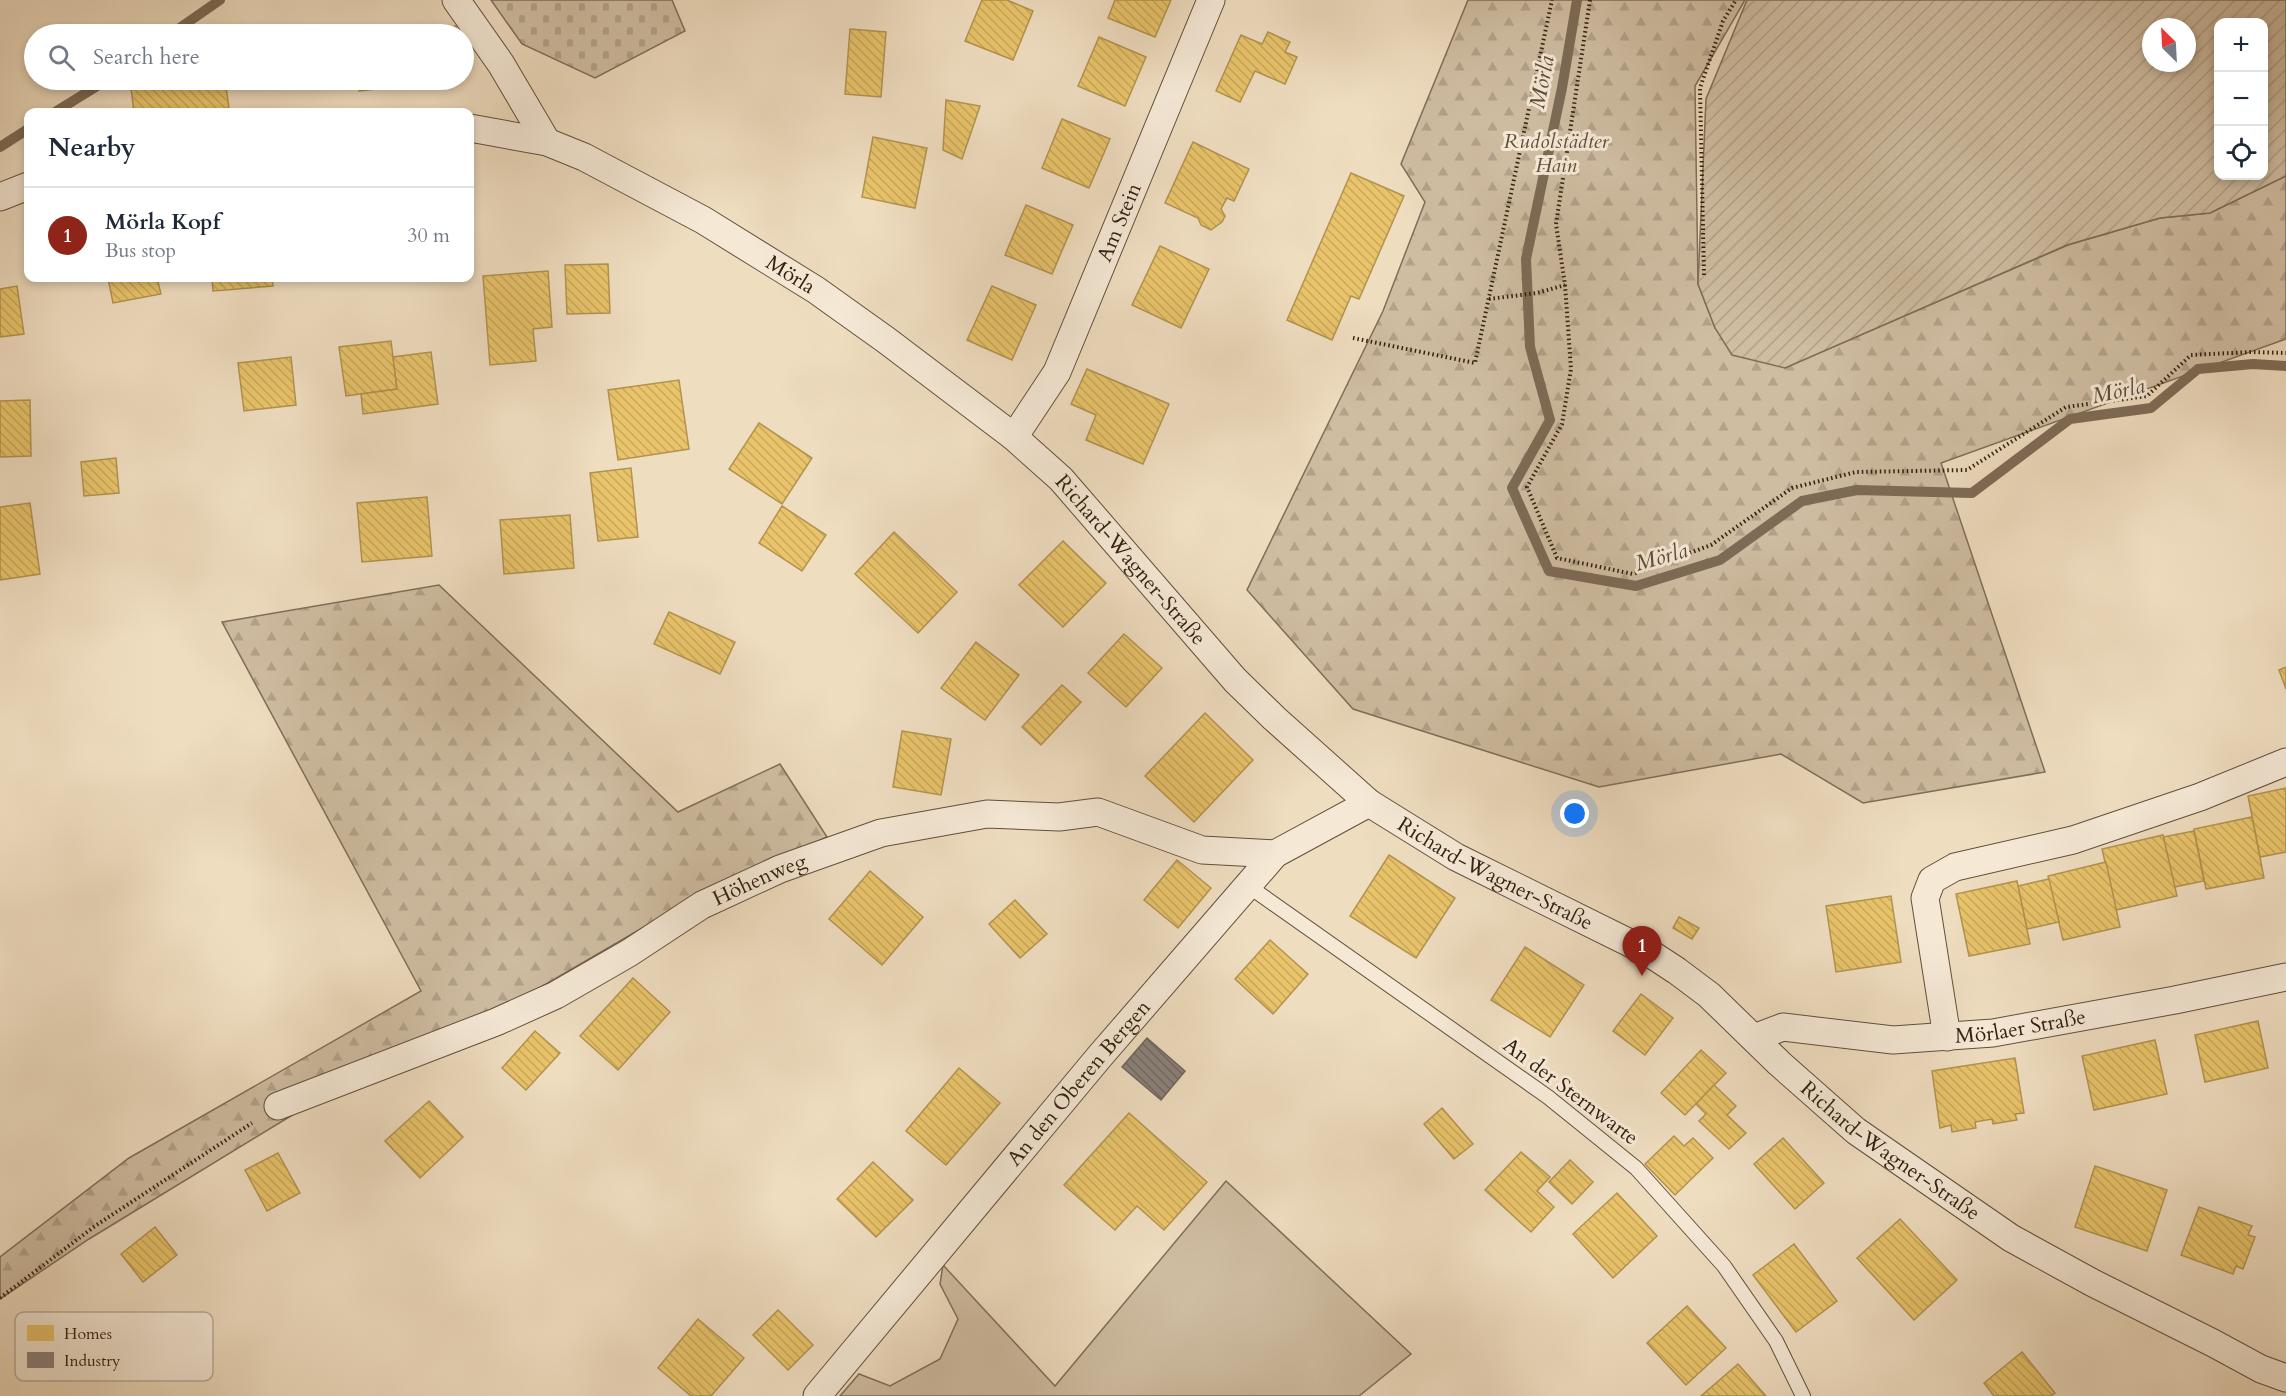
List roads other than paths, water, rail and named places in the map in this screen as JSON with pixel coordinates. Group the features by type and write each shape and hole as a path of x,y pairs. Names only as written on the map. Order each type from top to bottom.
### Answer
{"street":[{"path":"456,0 473,24"},
{"name":"Am Stein","path":"1014,437 1058,372 1211,0"},
{"path":"474,26 501,64 547,142"},
{"name":"Mörla","path":"474,129 547,142 584,157 703,220 769,260 886,340 1014,437"},
{"path":"0,196 24,187"},
{"name":"Richard-Wagner-Straße","path":"1014,437 1061,479 1235,680 1369,803 1456,856 1648,951 1709,995 1779,1063 1856,1131 2011,1238 2092,1283 2260,1369 2286,1378"},
{"path":"1947,1036 1925,898 1932,880 1955,867 2073,840 2200,797 2286,762"},
{"name":"An den Oberen Bergen","path":"817,1396 1100,1056 1275,854 1369,803"},
{"name":"Höhenweg","path":"278,1106 496,1022 556,995 629,953 702,905 780,869 881,834 987,813 1059,817 1098,812 1202,850 1275,854"},
{"name":"Mörlaer Straße","path":"1754,1038 1784,1027 1893,1040 1993,1034 2286,977"}],"lane":[{"name":"An der Sternwarte","path":"1247,885 1548,1096 1636,1167 1724,1266 1776,1341 1803,1396"}],"waterway":[{"name":"Mörla","path":"185,24 220,0"},
{"name":"Mörla","path":"1577,0 1562,88 1526,259 1530,347 1550,420 1512,488 1549,571 1636,586 1720,560 1802,501 1857,490 1972,493 2070,419 2151,408 2198,369 2253,364 2286,366"},
{"name":"Mörla","path":"62,108 91,90"},
{"name":"Mörla","path":"0,147 24,132"}],"place":[{"name":"Mörla Kopf","path":"1642,976"}],"park label":[{"name":"Rudolstädter Hain","path":"1556,153"}]}
